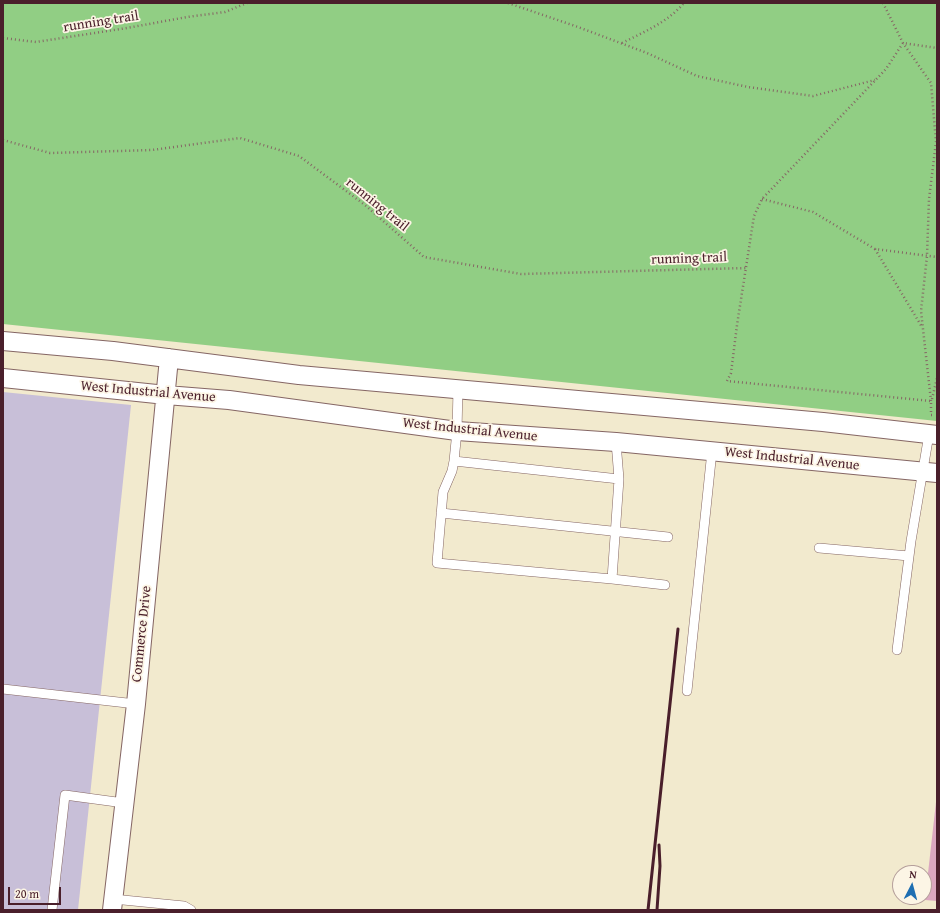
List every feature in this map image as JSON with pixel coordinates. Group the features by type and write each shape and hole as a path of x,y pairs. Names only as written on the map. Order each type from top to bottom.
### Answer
{"street":[{"path":"3,341 113,351 299,375 823,422 933,435"},
{"name":"Commerce Drive","path":"113,904 136,704 169,358"},
{"name":"West Industrial Avenue","path":"3,378 228,400 457,430 616,442 930,472"}],"lane":[{"path":"458,389 457,430 454,462 444,492 437,563 665,585"},
{"path":"897,650 909,556 930,472 933,435"},
{"path":"612,579 620,479 616,442"},
{"path":"687,691 712,451"},
{"path":"454,462 620,479"},
{"path":"442,513 668,537"},
{"path":"819,548 909,556"},
{"path":"3,689 136,704"},
{"path":"52,910 65,795 124,803"},
{"path":"113,904 184,906 191,910"}],"path":[{"name":"running trail","path":"3,38 36,42 225,12 247,3"},
{"path":"508,3 622,43 696,76 748,87 813,96 876,80"},
{"path":"622,43 650,30 677,12 684,3"},
{"path":"883,3 903,43 931,83 936,142 929,199 927,256 921,311 931,401 931,415 937,416"},
{"path":"903,43 937,48"},
{"path":"903,43 886,69 762,199 754,216 737,325 732,373 728,381 931,401"},
{"name":"running trail","path":"3,140 50,153 152,150 240,138 299,156 365,205 424,257 520,274 746,268"},
{"path":"762,199 813,212 875,248 937,257"},
{"path":"875,248 923,328"},
{"path":"931,401 937,378"}],"shaded area":[{"path":"3,392 131,405 78,910 3,910"}],"green space":[{"path":"3,3 937,3 937,421 3,324"}],"building":[{"path":"937,802 937,901 932,901 932,865 929,865"}],"railway":[{"path":"648,910 678,629"},
{"path":"657,910 660,866 659,845"}]}
